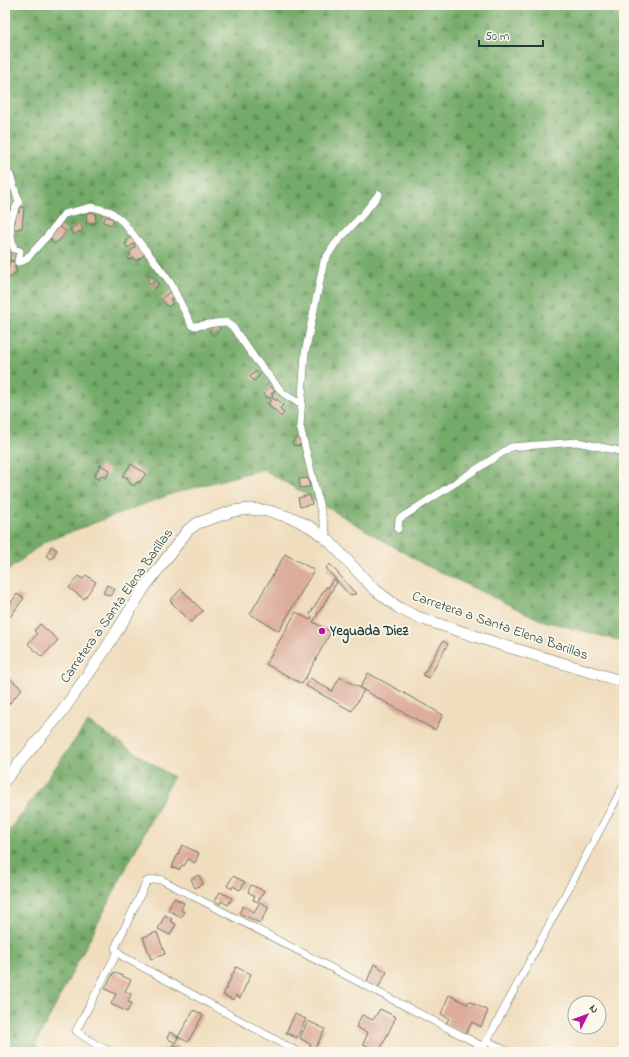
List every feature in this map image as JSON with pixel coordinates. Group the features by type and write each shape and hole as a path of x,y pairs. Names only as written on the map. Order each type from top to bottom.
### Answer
{"main road":[{"name":"Carretera a Santa Elena Barillas","path":"5,780 61,713 103,654 144,588 188,530 198,523 233,511 250,509 270,511 295,519 312,528 329,541 373,588 399,608 423,619 495,643 624,682"}],"street":[{"path":"5,173 10,175 19,202 13,211 10,221 10,235 14,249 20,251 18,262 23,261 30,255 64,214 92,207 110,212 127,227 170,282 192,326 201,326 214,322 226,322 232,326 256,360 284,394 301,404"},
{"path":"329,541 300,426 305,353 324,261 335,244 379,194"},
{"path":"398,529 399,519 511,447 577,442 624,452"},
{"path":"298,1052 122,956 115,948 147,881 160,879 482,1050 624,785"},
{"path":"112,1052 95,1044 76,1031 118,951"},
{"path":"488,1040 508,1052"}],"green space":[{"path":"5,5 624,5 624,642 541,620 423,564 263,469 174,493 44,542 5,573"},
{"path":"88,722 173,777 35,1045 43,1052 5,1052 5,837"}],"building":[{"path":"9,202 11,210 6,211 5,204"},
{"path":"20,207 24,208 22,228 14,230 11,226 13,222 15,223 16,212 19,213"},
{"path":"95,212 96,223 87,224 86,213"},
{"path":"106,216 114,219 112,225 103,222"},
{"path":"80,223 83,230 73,235 70,229"},
{"path":"59,226 66,231 61,239 54,244 49,237"},
{"path":"131,237 136,242 128,248 125,244"},
{"path":"136,243 146,254 136,261 133,258 130,260 128,258 131,255 129,253 135,247 134,245"},
{"path":"11,251 16,252 15,261 10,261"},
{"path":"10,261 16,262 15,268 17,271 11,278 6,276"},
{"path":"152,276 159,284 154,289 152,286 154,284 153,282 150,284 147,281"},
{"path":"171,291 175,296 171,299 173,304 168,307 161,299"},
{"path":"217,324 221,329 213,336 209,331"},
{"path":"256,371 260,375 254,381 250,377"},
{"path":"271,386 275,391 271,394 273,396 270,399 269,397 267,398 264,393"},
{"path":"274,398 283,405 280,408 284,413 281,417 268,403"},
{"path":"295,438 300,438 301,445 294,446 292,444"},
{"path":"131,464 146,474 139,483 137,482 134,486 130,484 127,477 122,477"},
{"path":"100,465 110,470 106,478 101,475 99,480 94,477"},
{"path":"308,478 310,487 300,488 299,479"},
{"path":"310,495 312,504 300,507 298,498"},
{"path":"51,546 57,550 52,559 46,556"},
{"path":"285,554 314,570 279,631 250,614"},
{"path":"330,564 356,594 349,595 326,568"},
{"path":"86,575 96,582 84,599 69,588 78,576 83,579"},
{"path":"333,579 337,582 313,622 331,632 302,684 266,664 296,612 310,620 312,617 310,614 326,587 328,588"},
{"path":"107,585 115,589 111,596 103,593"},
{"path":"181,589 203,611 191,622 170,601"},
{"path":"17,594 24,598 10,617 5,614 5,609"},
{"path":"40,624 58,640 42,657 28,644 37,634 34,631"},
{"path":"443,641 448,644 429,678 423,675"},
{"path":"368,673 443,715 435,730 360,688"},
{"path":"7,676 22,689 9,704 5,700 5,678"},
{"path":"340,677 364,690 352,711 306,686 310,678 332,691"},
{"path":"182,845 199,853 195,863 188,859 184,866 182,865 179,870 172,867"},
{"path":"199,875 203,884 195,888 191,879"},
{"path":"233,876 245,882 240,890 233,886 232,889 227,886"},
{"path":"251,885 264,891 258,902 253,900 255,896 248,892"},
{"path":"220,892 232,898 228,905 221,901 220,904 215,901"},
{"path":"174,898 184,903 181,910 184,912 181,917 168,910"},
{"path":"260,902 269,907 260,923 239,913 243,906 254,912"},
{"path":"165,915 172,919 170,921 176,924 170,935 158,929"},
{"path":"157,932 165,954 151,959 143,937"},
{"path":"374,964 387,972 377,990 366,984"},
{"path":"236,967 251,974 240,998 236,995 234,1000 223,995"},
{"path":"114,972 131,980 125,991 131,994 128,1002 132,1003 127,1012 111,1004 116,994 105,989"},
{"path":"449,995 467,1004 469,1001 488,1011 481,1027 472,1022 466,1034 446,1025 449,1018 441,1014"},
{"path":"380,1009 396,1017 379,1052 363,1044 368,1033 356,1027 362,1015 373,1020"},
{"path":"194,1010 203,1015 188,1042 178,1037"},
{"path":"295,1014 306,1019 297,1038 286,1033"},
{"path":"308,1021 325,1029 314,1051 309,1049 311,1045 300,1038"},
{"path":"170,1032 178,1037 175,1043 167,1038"},
{"path":"173,1044 183,1049 181,1052 162,1052 164,1048 169,1051"}],"place":[{"name":"Yeguada Diez","path":"322,631"}]}
